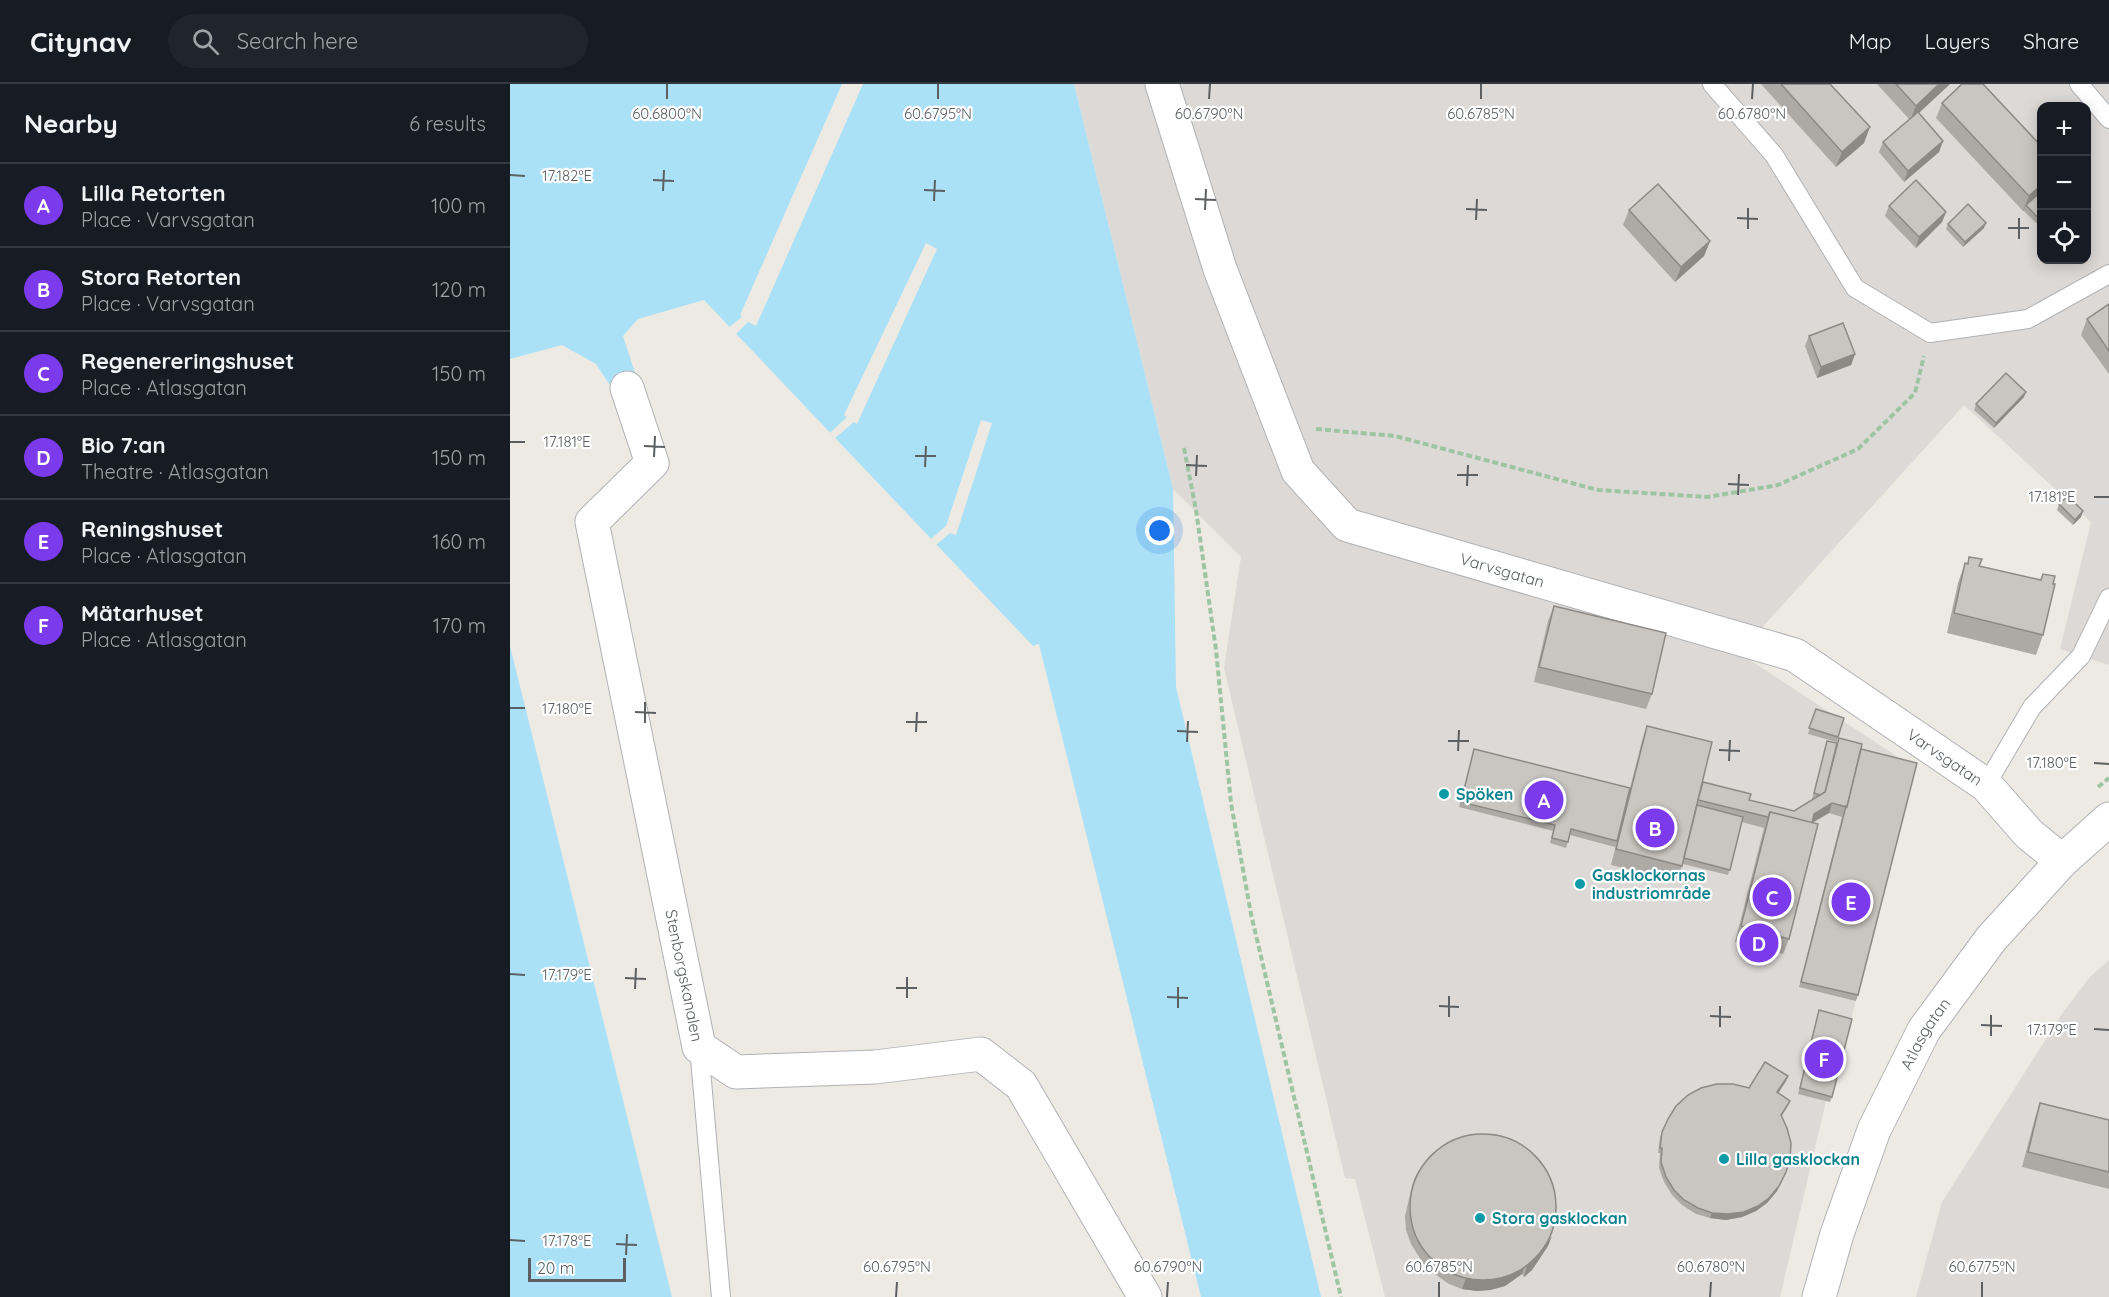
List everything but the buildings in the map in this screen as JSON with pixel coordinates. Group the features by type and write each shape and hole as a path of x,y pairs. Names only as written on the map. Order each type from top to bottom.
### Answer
{"street":[{"name":"Varvsgatan","path":"1162,84 1220,269 1298,471 1347,525 1795,655 1986,785 2029,834 2062,861"},
{"name":"Stenborgskanalen","path":"627,388 652,463 592,522 699,1047 736,1072 875,1067 981,1054 1021,1085 1144,1297"},
{"name":"Atlasgatan","path":"1819,1297 1837,1234 1874,1130 1924,1030 1991,939 2062,861 2109,819"}],"lane":[{"path":"1712,84 1774,155 1855,288 1930,333 2028,320 2109,274"},
{"path":"2079,84 2109,119"},
{"path":"1986,785 2032,707 2080,656 2109,598"},
{"path":"699,1047 721,1297"}],"path":[{"path":"1282,426 1395,436 1598,490 1708,497 1778,485 1858,449 1915,393 1930,333"},
{"path":"1184,448 1196,510 1216,650 1233,814 1251,914 1341,1297"}],"shaded area":[{"path":"1074,84 2109,84 2109,665 2060,649 2091,522 1964,405 1739,653 1915,768 1830,1102 1826,1101 1780,1297 1385,1297 1355,1179 1345,1178 1224,668 1241,557 1173,489"},
{"path":"2109,960 2109,1297 1916,1297 1942,1202 2064,1011 2090,977"}],"water":[{"path":"510,84 1074,84 1173,489 1176,687 1321,1297 1201,1297 1039,644 1033,646 704,300 638,319 623,336 638,382 615,393 596,364 562,345 510,359"},
{"path":"510,646 672,1297 510,1297"}],"pier":[{"path":"842,84 863,84 756,326 748,322 736,334 729,327 742,317 740,315"},
{"path":"926,243 937,249 857,424 854,422 835,438 830,433 847,417 844,415"},
{"path":"981,420 992,423 956,535 950,533 936,545 931,539 946,526"}],"place":[{"name":"Spöken","path":"1444,794"},
{"name":"Lilla Retorten","path":"1544,800"},
{"name":"Stora Retorten","path":"1655,828"},
{"name":"Gasklockornas industriområde","path":"1580,884"},
{"name":"Regenereringshuset","path":"1772,897"},
{"name":"Reningshuset","path":"1851,902"},
{"name":"Bio 7:an","path":"1759,943"},
{"name":"Mätarhuset","path":"1824,1059"},
{"name":"Lilla gasklockan","path":"1724,1159"},
{"name":"Stora gasklockan","path":"1480,1218"}]}
